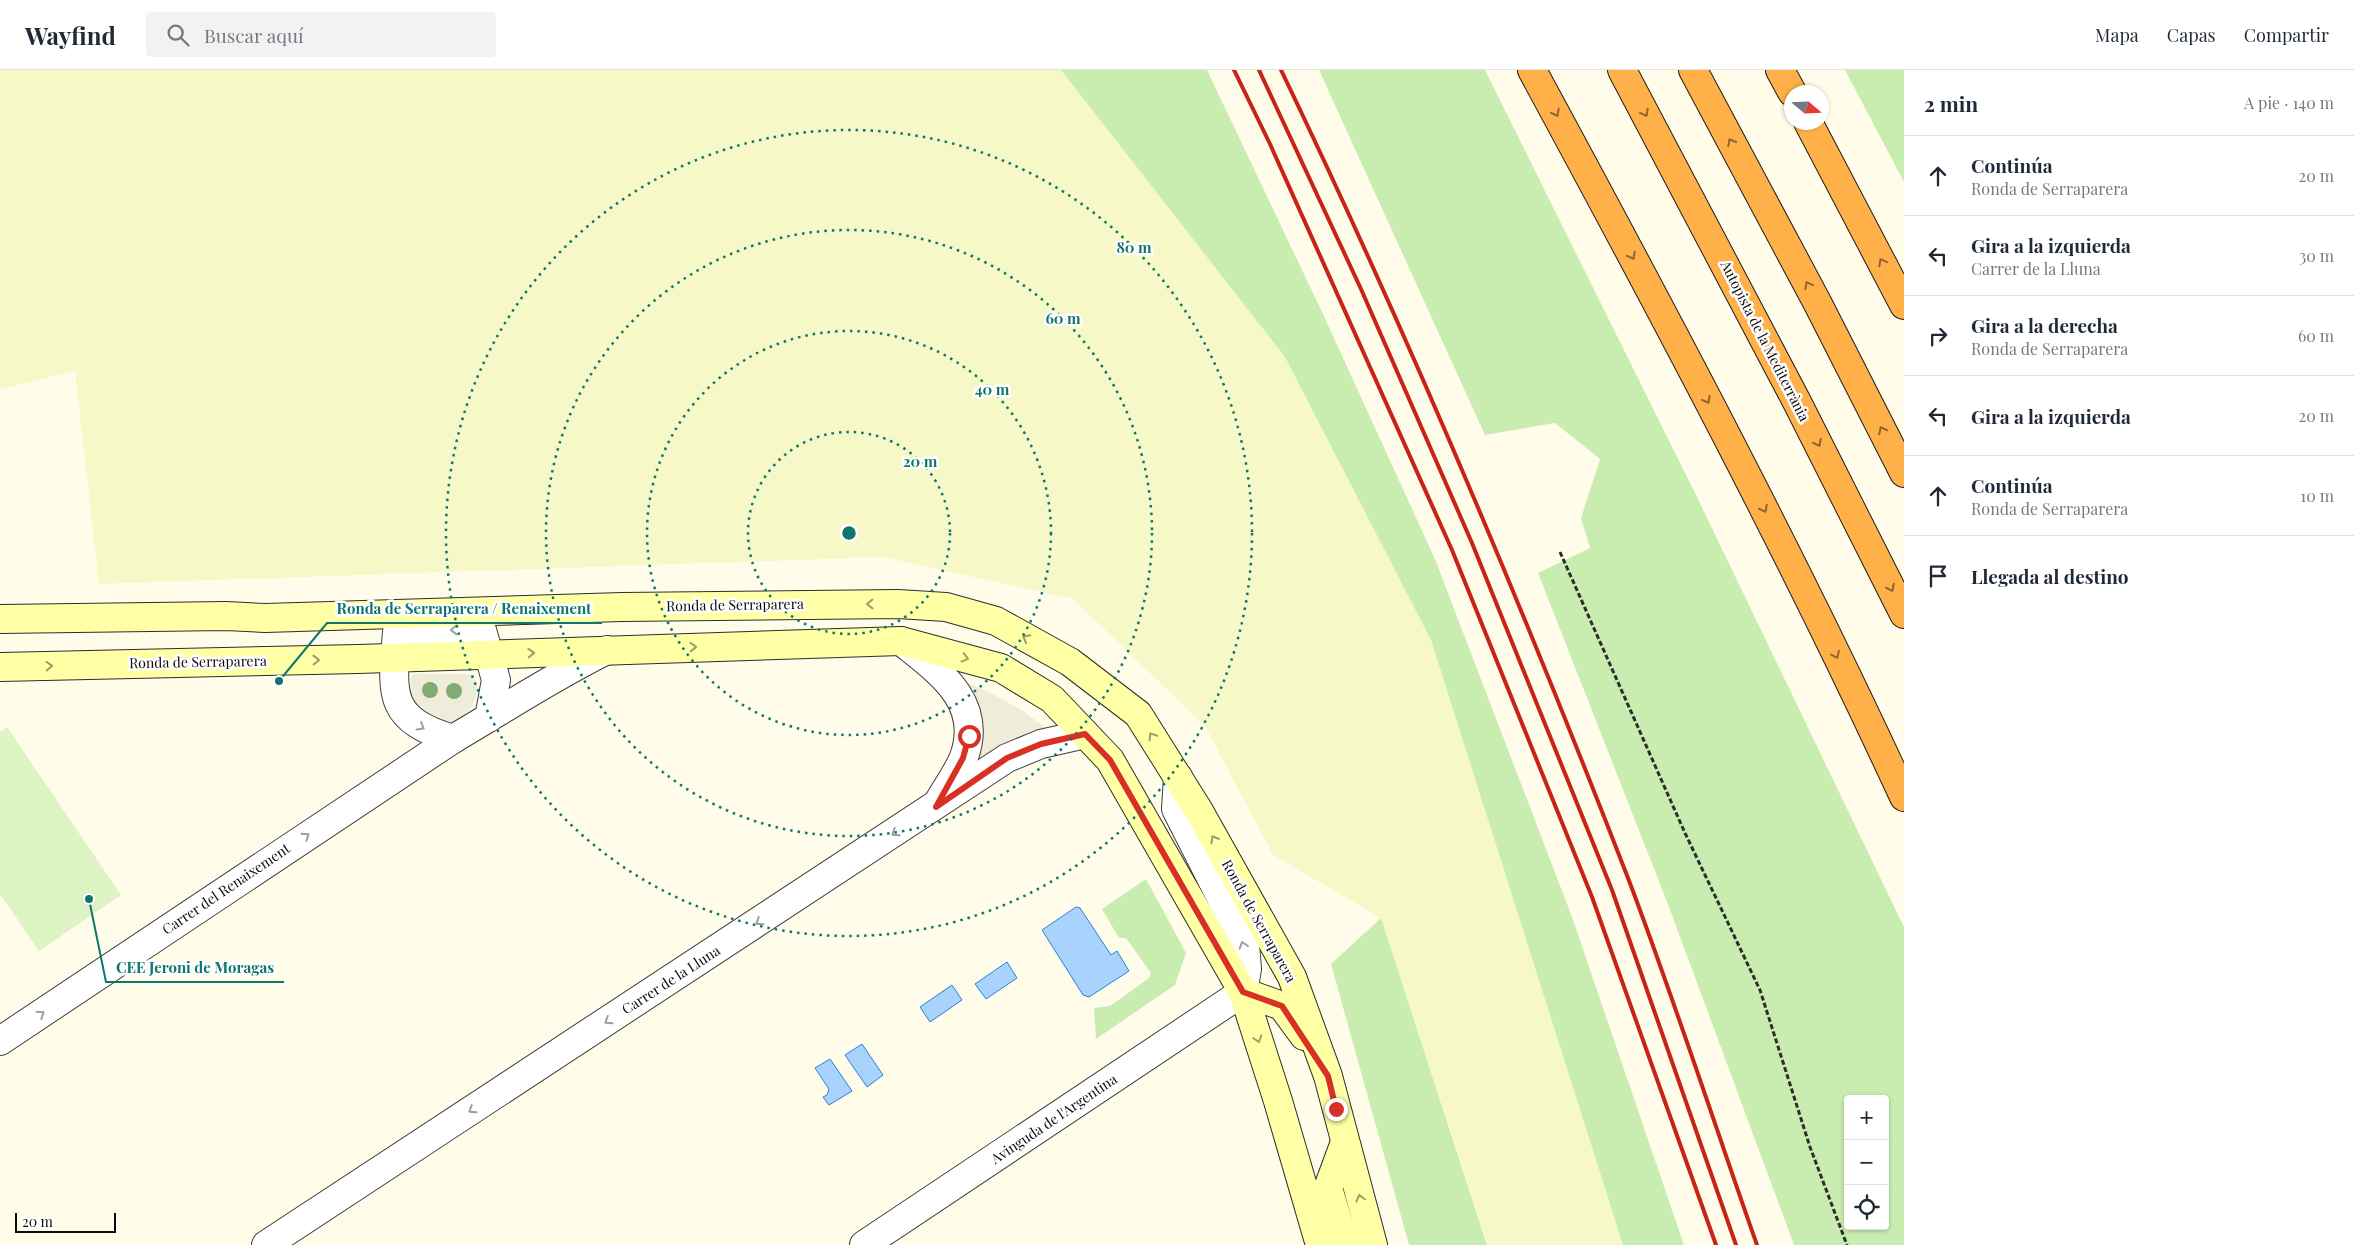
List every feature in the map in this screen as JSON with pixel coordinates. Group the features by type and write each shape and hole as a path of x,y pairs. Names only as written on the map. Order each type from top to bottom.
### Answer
{"highway":[{"path":"1532,70 1742,466 1904,797"},
{"name":"Autopista de la Mediterrània","path":"1622,70 1788,385 1904,614"},
{"path":"1693,70 1818,304 1904,474"},
{"path":"1780,70 1788,85"},
{"path":"1812,130 1904,305"}],"street":[{"name":"Ronda de Serraparera","path":"0,611 200,604 226,616"},
{"name":"Ronda de Serraparera","path":"0,619 226,616 265,618 622,607 898,604 946,607 996,621 1070,662 1138,714 1178,778 1292,977 1328,1076 1373,1245"},
{"path":"489,718 496,680 482,630 587,625 622,607"},
{"path":"265,618 334,634 396,644 394,686 399,707 414,722 430,732 454,739 572,667 608,650"},
{"name":"Ronda de Serraparera","path":"0,667 396,644 482,630"},
{"name":"Ronda de Serraparera","path":"396,644 490,655 901,641 1001,668 1052,699 1110,760 1243,992 1278,1100 1320,1245"},
{"path":"901,641 946,677 960,697 964,711 969,736 963,758 936,807"},
{"name":"Carrer de la Lluna","path":"266,1245 936,807 1007,758 1041,744 1085,734"},
{"name":"Carrer del Renaixement","path":"0,1041 454,739"},
{"name":"Ronda de Serraparera","path":"1178,778 1176,809 1245,945 1247,969 1243,992"},
{"path":"1243,992 1282,1006 1328,1076"},
{"name":"Avinguda de l'Argentina","path":"864,1245 1243,992"},
{"path":"1345,1142 1328,1188 1345,1245"}],"path":[{"path":"1560,552 1685,833 1760,990 1810,1147 1847,1245"}],"green space":[{"path":"0,70 1061,70 1285,357 1431,640 1623,1245 1488,1245 1381,918 1273,855 1205,726 1073,599 883,557 99,584 75,371 0,389"},
{"path":"1061,70 1207,70 1322,312 1435,559 1572,917 1684,1245 1623,1245 1431,640 1285,357"},
{"path":"1319,70 1485,70 1697,497 1904,927 1904,1245 1794,1245 1669,907 1538,573 1590,548 1581,518 1600,459 1555,423 1485,435"},
{"path":"1845,70 1904,70 1904,182"},
{"path":"7,727 121,895 39,951 0,894 0,732"},
{"path":"1146,879 1186,953 1175,985 1096,1039 1094,1008 1110,1006 1149,978 1151,973 1126,938 1119,938 1102,909"},
{"path":"1381,918 1487,1245 1409,1245 1331,964"}],"shaded area":[{"path":"414,674 468,674 473,676 477,684 476,697 470,710 460,718 449,723 438,723 420,713 410,695 411,676"},
{"path":"962,681 987,691 1020,709 1047,729 978,768 981,742"}],"water":[{"path":"1076,907 1080,908 1111,955 1117,951 1129,971 1089,997 1083,995 1042,930"},
{"path":"1007,962 1017,978 986,999 975,984"},
{"path":"952,985 962,1000 930,1022 920,1007"},
{"path":"862,1044 883,1075 867,1087 845,1055"},
{"path":"830,1059 852,1091 829,1105 823,1097 827,1095 829,1089 815,1068"}],"railway":[{"path":"1234,70 1270,144 1452,550 1592,897 1716,1245"},
{"path":"1259,70 1361,289 1472,543 1612,890 1736,1245"},
{"path":"1281,70 1419,370 1547,674 1645,924 1757,1245"}],"place":[{"name":"Ronda de Serraparera / Renaixement","path":"279,681"},
{"name":"CEE Jeroni de Moragas","path":"89,899"}],"route":[{"path":"969,736 963,758 936,807 1007,758 1041,744 1085,734 1110,760 1243,992 1282,1006 1303,1035 1328,1076 1336,1109"}]}
